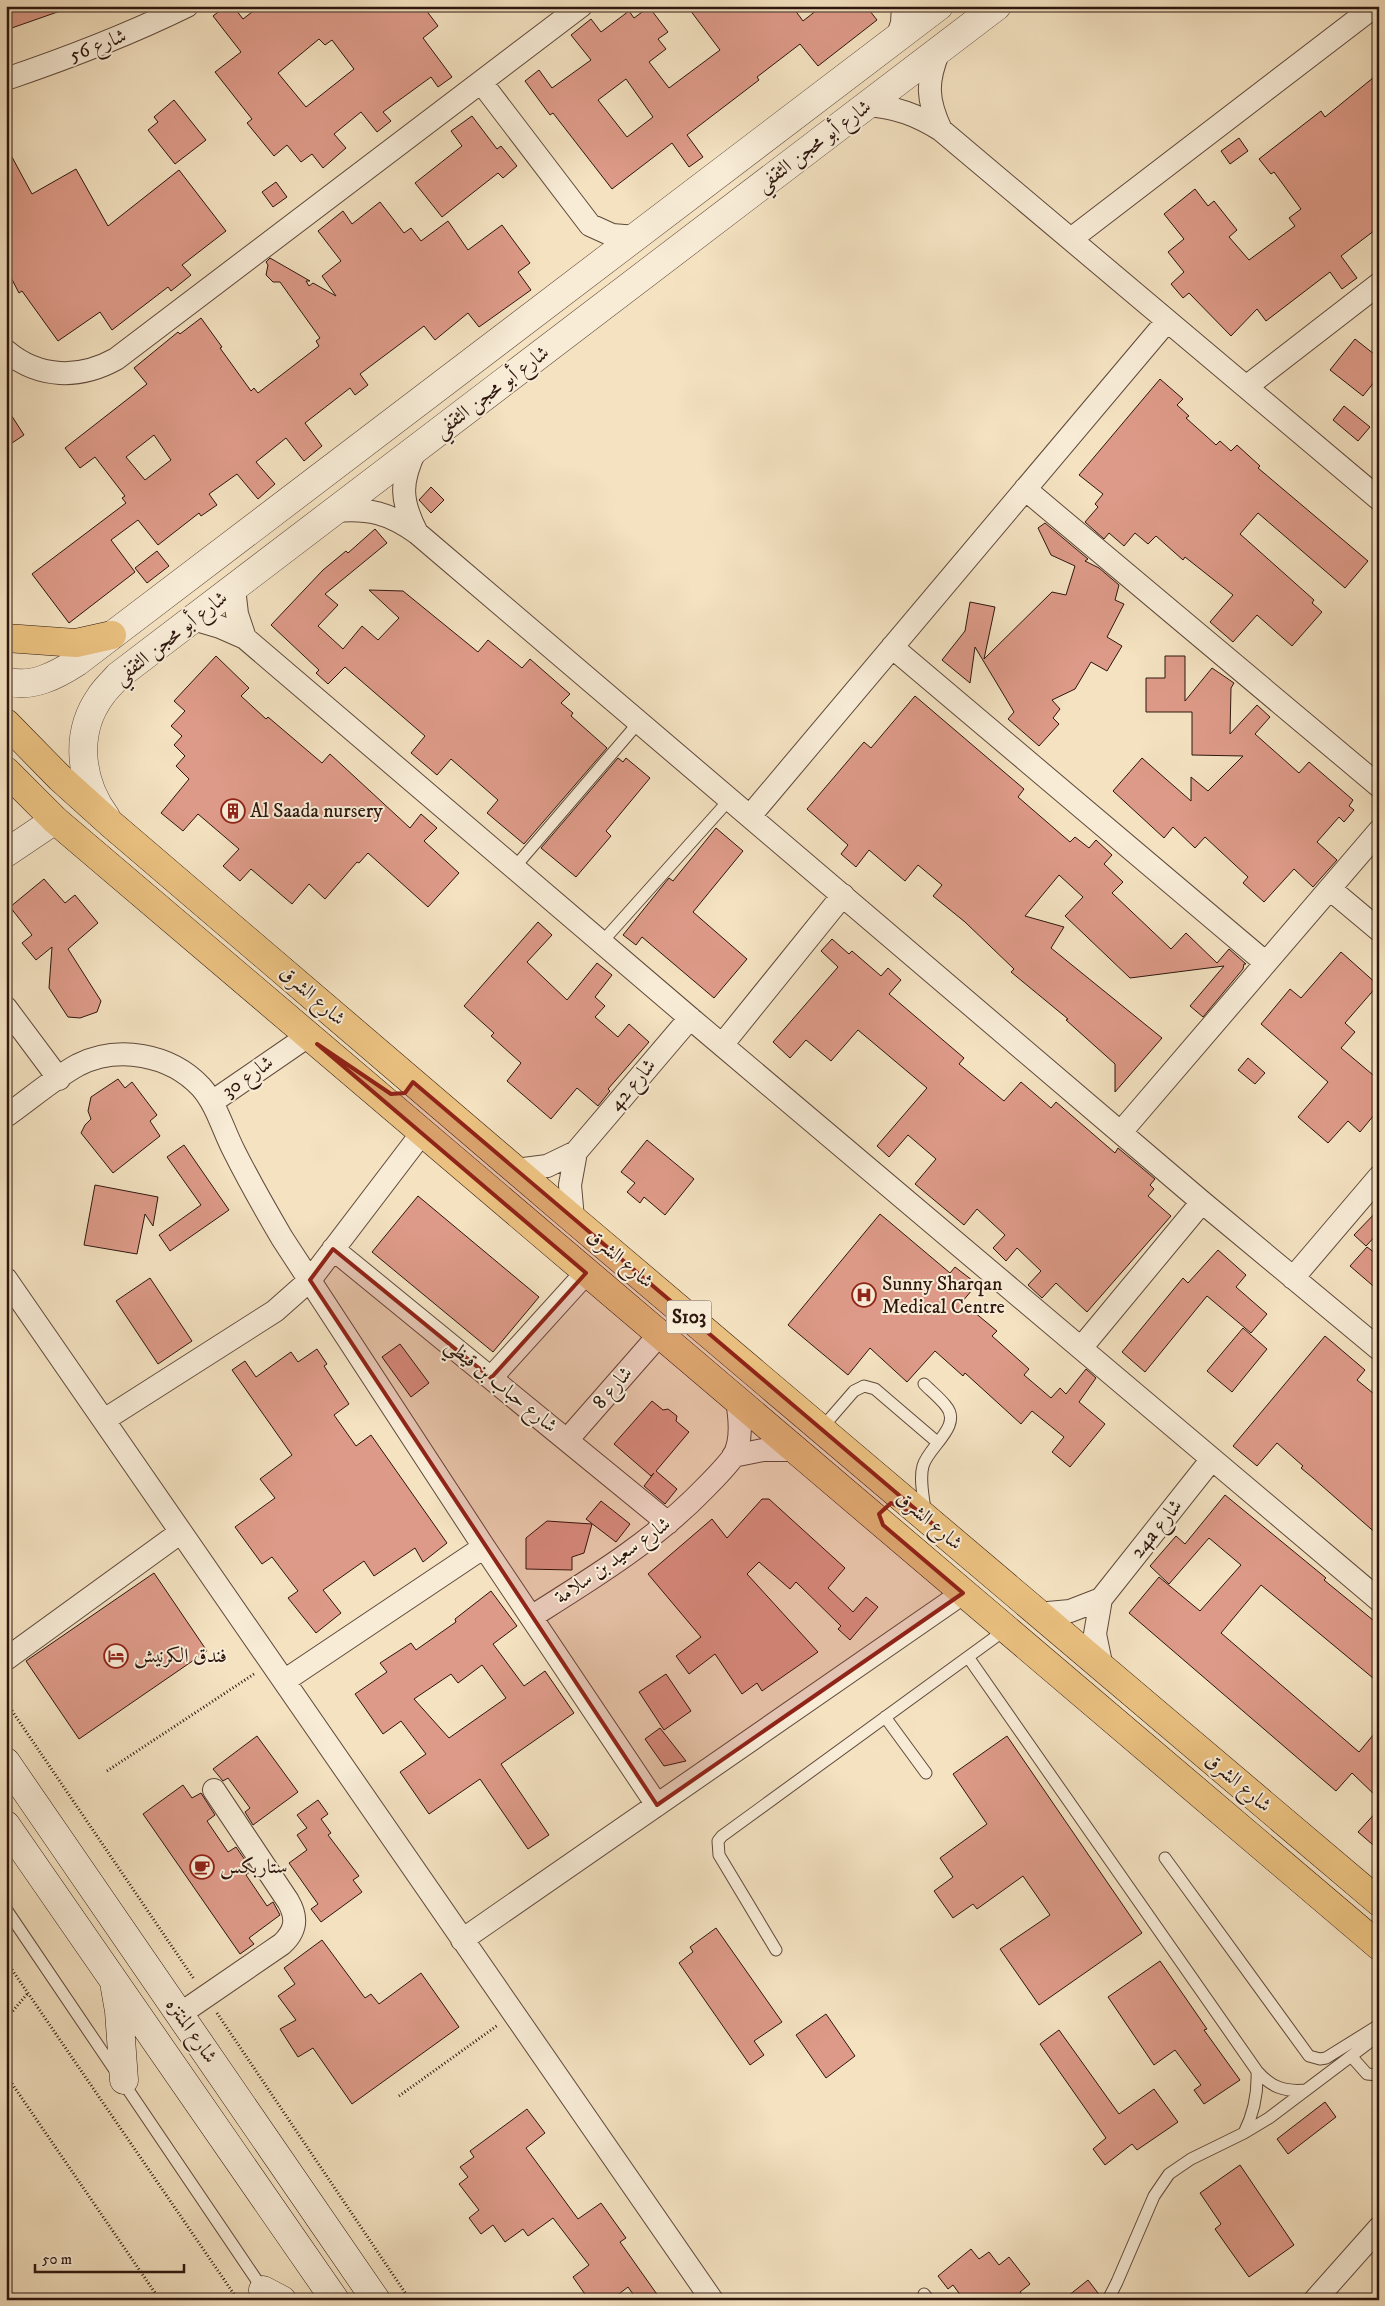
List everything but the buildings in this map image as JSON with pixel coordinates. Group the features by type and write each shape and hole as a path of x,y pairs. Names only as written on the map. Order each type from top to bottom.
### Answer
{"main road":[{"path":"6,638 76,643 112,636"},
{"name":"شارع الشرق","path":"6,723 60,778 111,824 1037,1614 1379,1902"},
{"name":"شارع الشرق","path":"6,771 55,820 312,1040 1379,1946"},
{"path":"312,1040 391,1094 405,1093 413,1082"},
{"path":"882,1525 879,1514 886,1505 891,1503 930,1521"}],"street":[{"name":"شارع 56","path":"6,79 84,52 140,29 187,6"},
{"path":"6,358 16,370 32,381 50,387 69,388 87,383 104,372 116,359 581,6"},
{"path":"897,38 902,23 903,6"},
{"name":"شارع أبو محجن الثقفي","path":"6,681 34,682 57,675 112,636 939,6"},
{"name":"شارع أبو محجن الثقفي","path":"111,824 95,802 85,776 82,749 87,722 100,697 118,676 997,6"},
{"path":"1071,240 1375,6"},
{"path":"939,51 931,70 929,91 932,111 941,130"},
{"path":"481,82 590,225 612,235 636,237"},
{"path":"867,105 906,111 941,130 1379,499"},
{"path":"585,276 591,264 593,251 590,225"},
{"path":"1246,387 1379,284"},
{"path":"750,816 1167,321"},
{"path":"6,351 21,362 52,373 85,372 116,359"},
{"path":"416,449 406,469 403,491 407,513 417,533"},
{"path":"1025,490 1379,786"},
{"path":"289,501 262,533 182,604 182,612 194,619 220,627 245,638 690,1018 1379,1600"},
{"path":"335,511 357,509 378,512 399,520 417,533 1202,1202 1379,1349"},
{"path":"234,588 236,614 245,638"},
{"path":"892,647 1266,963"},
{"path":"6,854 55,820"},
{"path":"1121,1132 1379,831"},
{"path":"1330,888 1379,930"},
{"path":"722,1045 843,895"},
{"path":"6,1008 59,1079"},
{"name":"شارع 42","path":"516,1170 547,1166 576,1152 690,1018"},
{"name":"شارع 30","path":"6,1116 77,1066 98,1058 119,1054 141,1055 163,1061 200,1086 212,1102 312,1040"},
{"path":"212,1102 256,1194 310,1280 484,1547 657,1805"},
{"path":"104,1420 276,1311 310,1280 422,1133"},
{"path":"573,1219 570,1186 576,1152"},
{"path":"1293,1278 1379,1177"},
{"path":"1081,1348 1202,1202"},
{"name":"شارع حباب بن قيظي","path":"333,1249 668,1523"},
{"path":"491,1378 586,1273"},
{"path":"6,1279 513,2015 712,2300"},
{"name":"شارع 8","path":"567,1440 659,1335"},
{"name":"شارع سعيد بن سلامة","path":"532,1618 619,1562 697,1497 733,1456 740,1429 737,1401"},
{"path":"733,1456 763,1450 794,1450"},
{"name":"24a شارع","path":"1102,1668 1095,1634 1102,1599 1212,1460"},
{"path":"6,1659 181,1532"},
{"path":"284,1681 484,1547"},
{"path":"462,1940 962,1593"},
{"path":"1037,1614 1070,1610 1102,1599"},
{"name":"شارع المنتزه","path":"6,1762 376,2300"},
{"path":"180,2014 282,1944 289,1938 295,1920 293,1910 288,1901 214,1790"},
{"name":"شارع المنتزه","path":"6,1825 335,2300"},
{"path":"112,1979 119,2011 124,2080"},
{"path":"1315,2300 1379,2228"}],"lane":[{"path":"514,868 639,722"},
{"path":"602,942 730,799"},
{"path":"924,1384 950,1412 950,1425 925,1459 922,1473 930,1521"},
{"path":"821,1429 854,1391 864,1386 875,1389 937,1442"},
{"path":"776,1950 719,1855 718,1841 726,1831 1006,1630"},
{"path":"968,1657 1257,2071 1266,2082 1278,2089 1292,2092 1306,2090"},
{"path":"885,1717 926,1774"},
{"path":"1165,1858 1309,2056 1320,2060 1326,2058 1379,2025"},
{"path":"6,1909 272,2296"},
{"path":"1108,2300 1118,2282 1154,2196 1161,2184 1180,2166 1244,2134 1269,2118 1379,2035"},
{"path":"1351,2056 1367,2074 1379,2076"},
{"path":"1244,2134 1257,2097 1257,2071"}],"path":[{"path":"107,1771 271,1662"},
{"path":"6,1961 238,2300"},
{"path":"6,2019 28,1993"},
{"path":"399,2096 513,2015"},
{"path":"6,2075 160,2300"}],"highlighted area":[{"path":"317,1044 391,1094 405,1093 413,1082 933,1524 891,1503 879,1514 883,1525 963,1593 657,1805 310,1280 333,1249 491,1378 586,1273"}],"place":[{"name":"Al Saada nursery","path":"233,811"},
{"name":"Sunny Sharqan Medical Centre","path":"864,1295"},
{"name":"فندق الكرنيش","path":"116,1656"},
{"name":"ستاربكس","path":"202,1867"}]}
